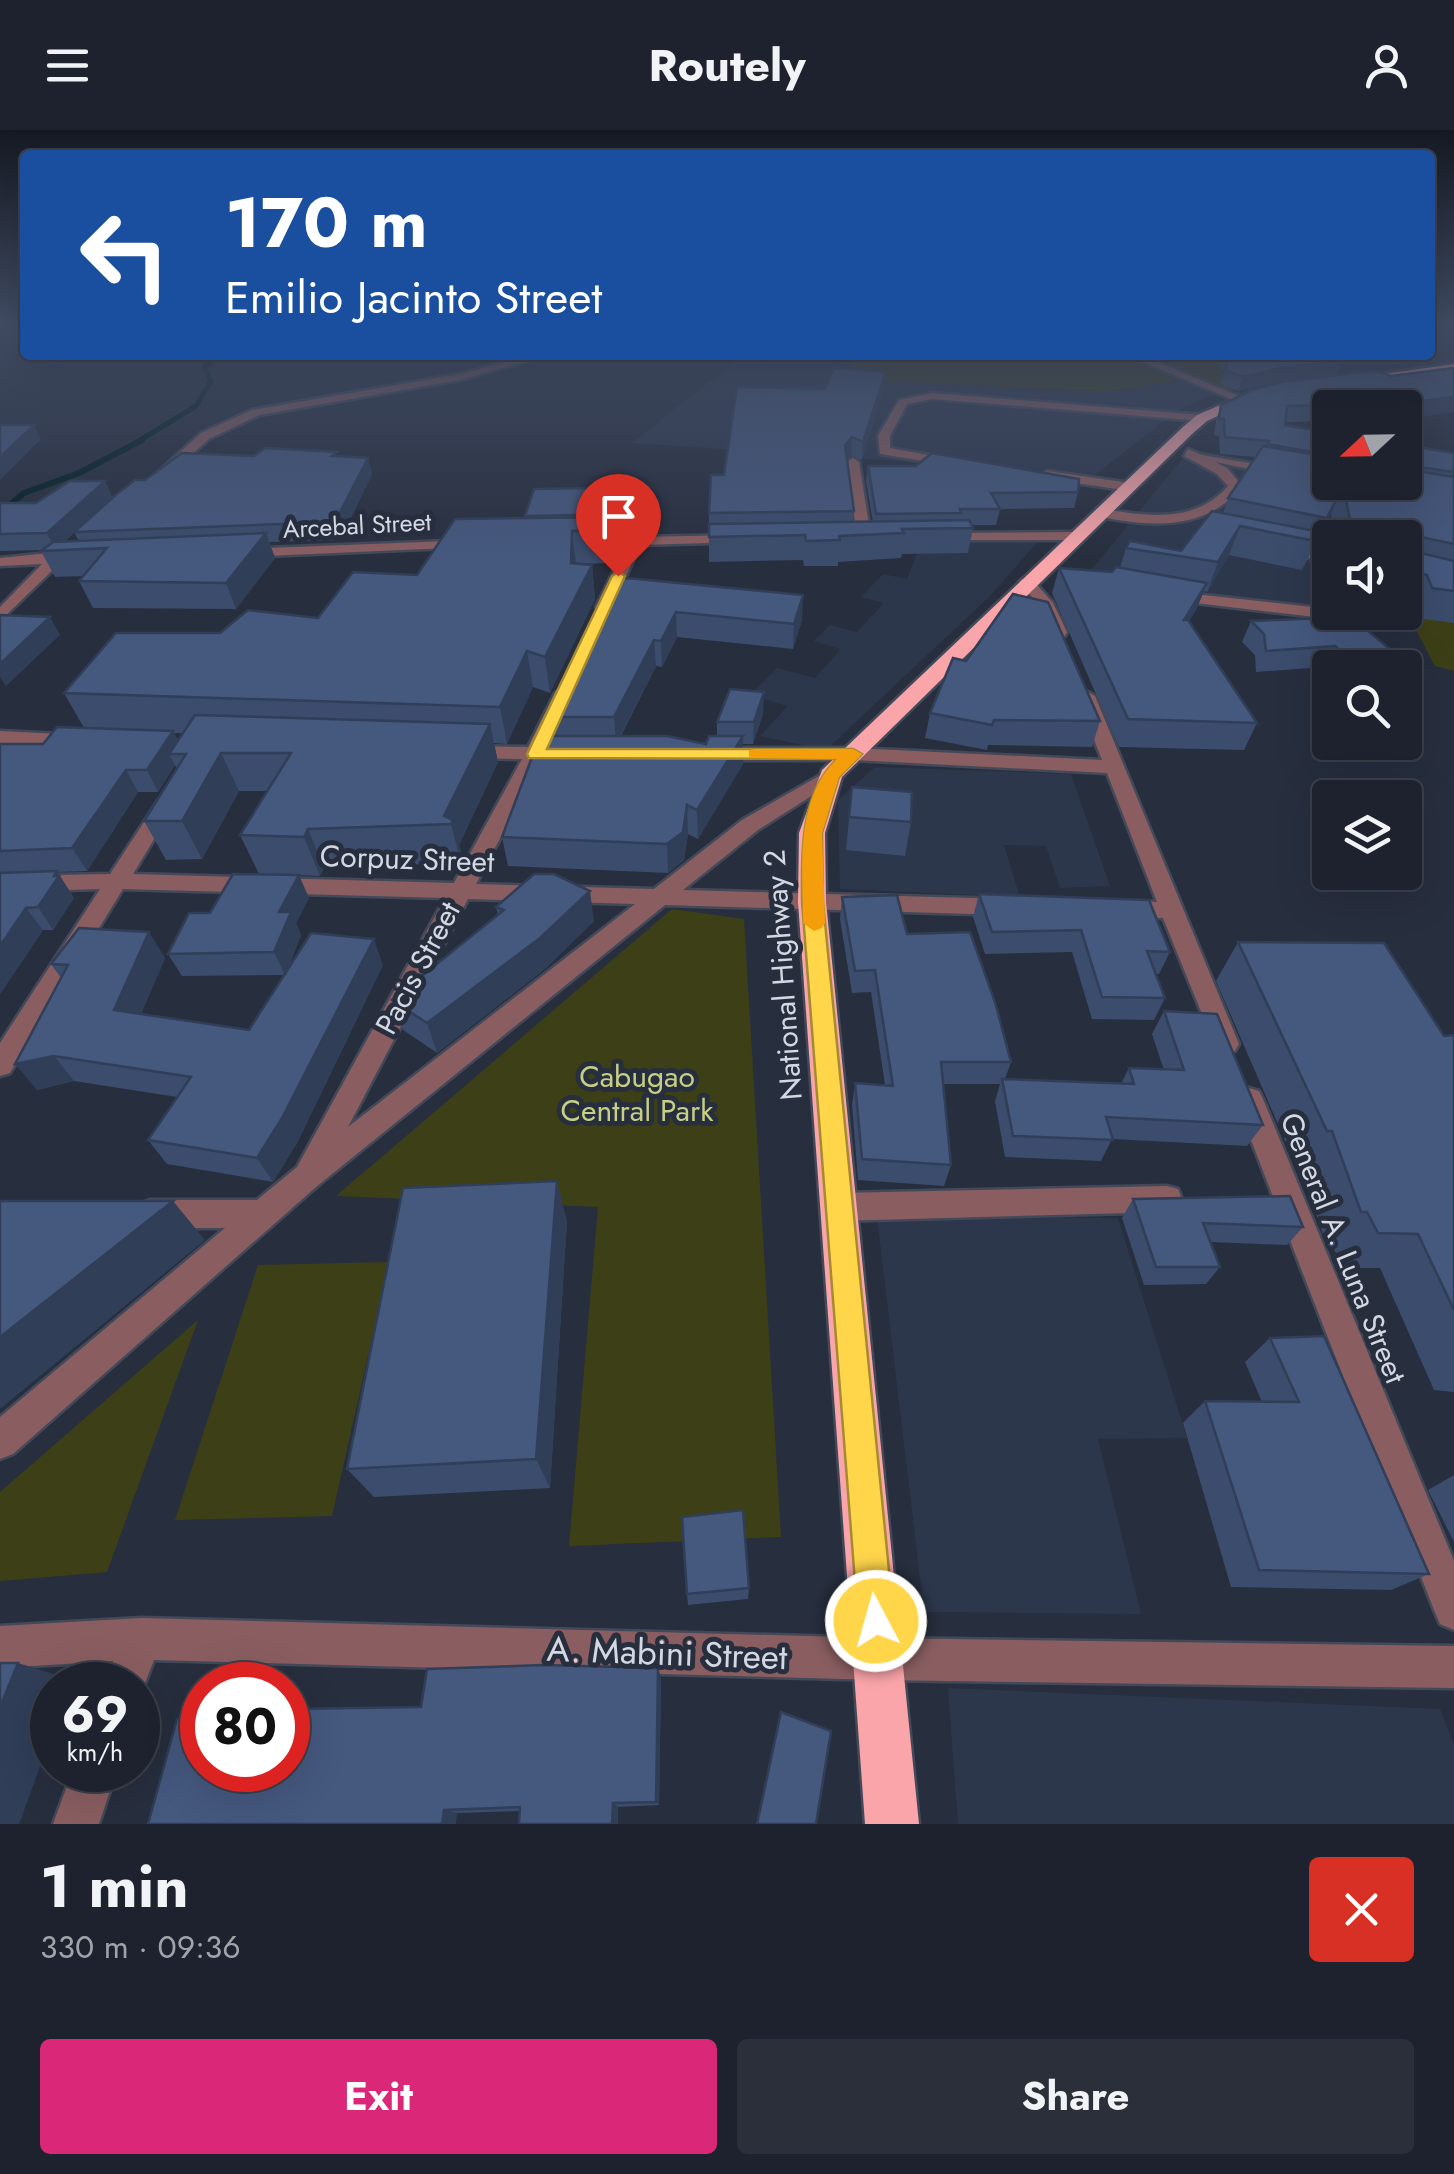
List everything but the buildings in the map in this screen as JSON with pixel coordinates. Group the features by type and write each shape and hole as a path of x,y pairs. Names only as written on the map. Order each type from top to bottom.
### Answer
{"highway":[{"name":"National Highway 2","path":"892,1824 812,902 812,833 842,764 1202,418 1231,404"}],"street":[{"path":"144,486 221,427 256,412 301,404"},
{"path":"902,404 884,436 884,451 975,466"},
{"path":"1031,404 1202,418"},
{"path":"1168,450 1312,478"},
{"path":"922,537 1209,512 1219,507 1235,486 1222,471 1188,454"},
{"path":"853,462 864,537"},
{"path":"1032,473 1130,487"},
{"path":"1150,520 1204,532"},
{"path":"0,616 81,537"},
{"path":"845,537 883,537"},
{"path":"559,542 750,539"},
{"path":"594,630 635,541"},
{"name":"Arcebal Street","path":"229,553 483,543"},
{"path":"1258,543 1312,554"},
{"path":"0,562 95,558"},
{"name":"General A. Luna Street","path":"1042,575 1045,603 1454,1610"},
{"path":"1152,594 1312,611"},
{"name":"Pacis Street","path":"305,1178 536,754 577,665"},
{"path":"0,737 110,742"},
{"path":"437,752 595,754"},
{"path":"694,754 842,764 1114,767"},
{"path":"0,1440 305,1178 666,896 750,825 842,764"},
{"path":"0,1065 181,780"},
{"name":"Corpuz Street","path":"0,884 118,880 1032,907"},
{"path":"1092,908 1172,910"},
{"path":"1247,1197 1286,1196"},
{"path":"837,1207 1188,1199"},
{"path":"113,1214 263,1214"},
{"path":"133,1662 141,1639"},
{"name":"A. Mabini Street","path":"0,1647 141,1639 880,1659 1454,1667"},
{"path":"76,1824 87,1792"}],"shaded area":[{"path":"681,404 1192,404 1178,410 1086,482 885,460 632,443"},
{"path":"1190,449 1295,468 1312,475 1312,500 1354,500 1381,520 1312,520 1312,606 1163,594 1087,575"},
{"path":"923,538 1041,538 990,596 826,750 760,736 788,706 750,695 777,668 815,678 841,649 814,641 830,625 857,632 884,603 861,597 883,574 907,579"},
{"path":"875,767 1071,774 1110,886 1060,888 1046,846 1004,845 1020,897 840,889 838,800"},
{"path":"877,1217 1118,1218 1187,1438 1098,1439 1141,1614 924,1612"},
{"path":"948,1688 1440,1709 1454,1745 1454,1824 958,1824"}],"green space":[{"path":"1422,591 1454,596 1454,671 1435,666 1416,630 1422,630"},
{"name":"Cabugao Central Park","path":"672,909 744,919 781,1537 569,1546 598,1207 336,1196"},
{"path":"389,1262 332,1516 175,1520 258,1265"},
{"path":"198,1320 107,1572 0,1581 0,1492"}],"waterway":[{"path":"137,442 197,404"},
{"path":"0,513 24,493 79,473 142,440"}],"slow traffic":[{"path":"755,754 853,754 831,775 812,833 814,923"}],"route":[{"path":"618,576 536,754 853,754 831,775 812,833 812,902 876,1621"}]}
